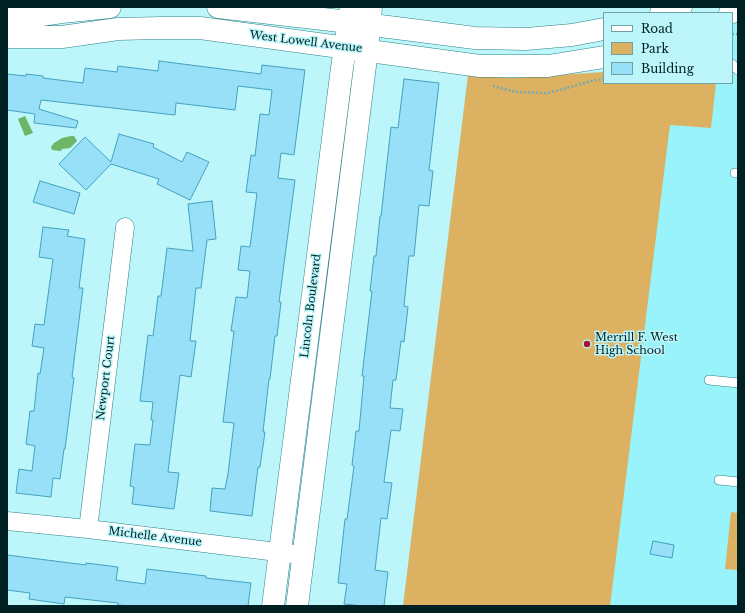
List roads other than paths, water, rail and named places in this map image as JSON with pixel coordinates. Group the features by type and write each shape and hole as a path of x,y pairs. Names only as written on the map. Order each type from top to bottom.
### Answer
{"street":[{"path":"7,17 27,17 62,9 110,7"},
{"path":"218,7 360,15 475,38 526,39 572,35 603,29"},
{"path":"664,12 682,7"},
{"path":"62,9 62,36"},
{"name":"Lincoln Boulevard","path":"273,606 345,48 360,15"},
{"name":"Lincoln Boulevard","path":"296,606 367,50 360,15"},
{"name":"West Lowell Avenue","path":"7,37 62,36 118,29 200,28 480,66 548,66 603,57"},
{"name":"Newport Court","path":"88,529 125,227"},
{"name":"Michelle Avenue","path":"7,521 88,529 302,555"}],"lane":[{"path":"709,380 738,383"},
{"path":"719,480 738,482"}],"place":[{"name":"Merrill F. West High School","path":"587,344"}]}
